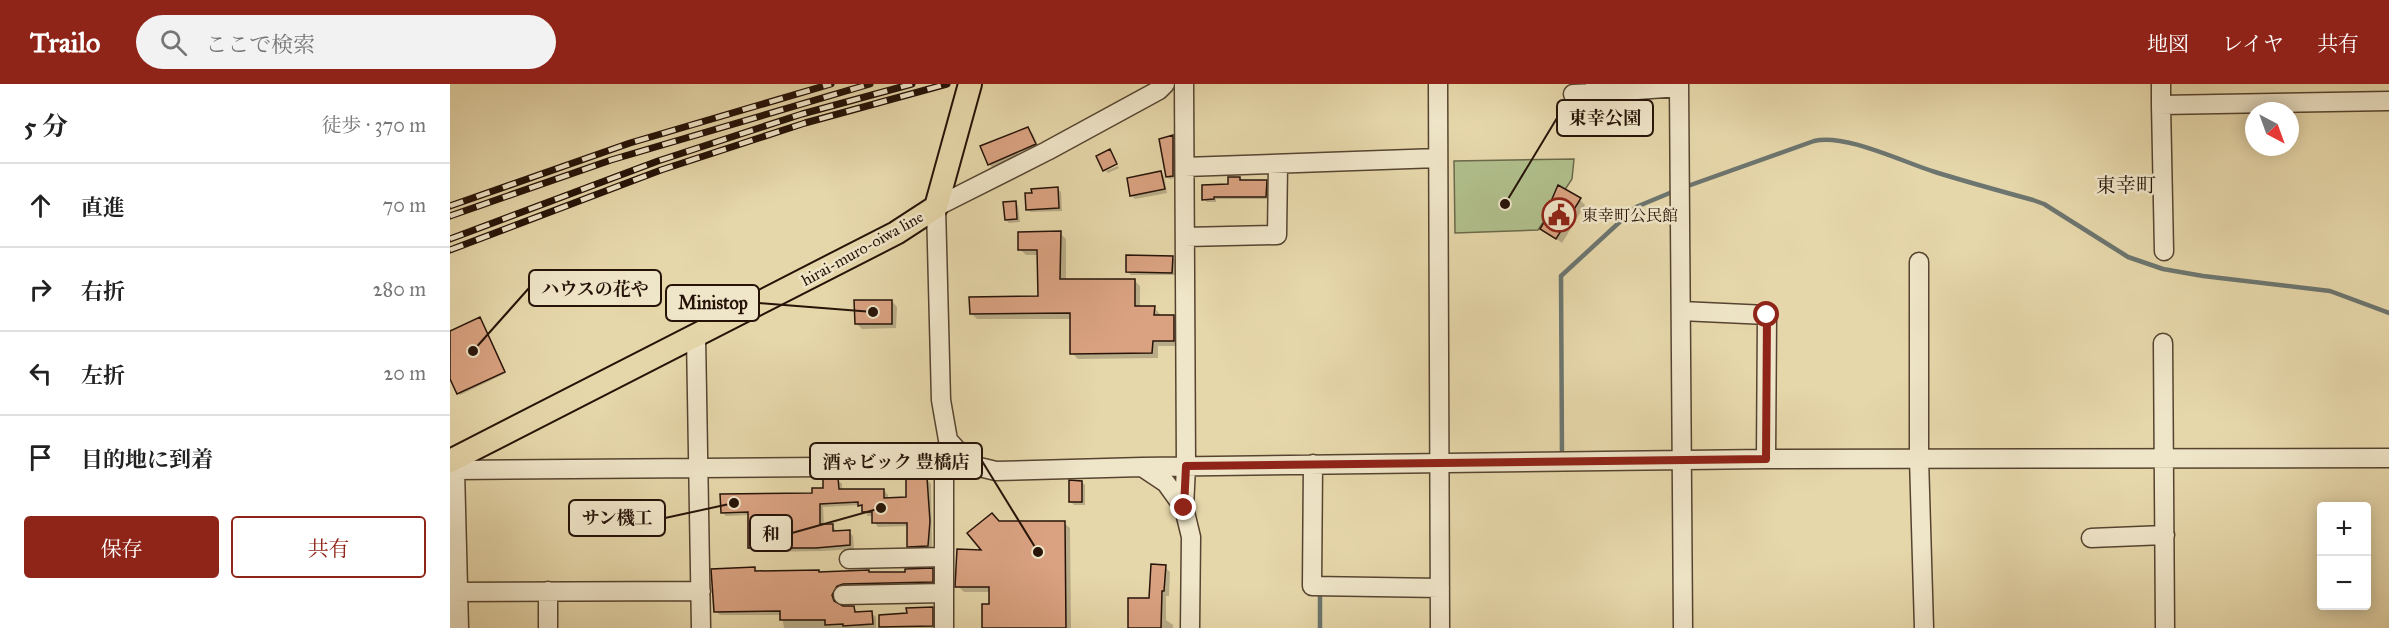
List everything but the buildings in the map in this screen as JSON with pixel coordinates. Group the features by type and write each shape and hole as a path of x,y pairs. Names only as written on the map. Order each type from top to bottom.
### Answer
{"main road":[{"name":"hirai-muro-oiwa line","path":"452,464 896,233 936,207 970,84"}],"street":[{"path":"1165,84 1159,90 1058,146 936,207 941,400 948,440 971,465 996,471 1313,464 1766,459 2389,458"},
{"path":"1184,84 1186,466 1184,508 1191,537 1190,628"},
{"path":"1438,84 1440,628"},
{"path":"2161,84 2164,251"},
{"path":"1573,94 1595,88 1679,86 1683,628"},
{"path":"2162,105 2389,101"},
{"path":"1185,167 1438,158"},
{"path":"1185,237 1276,235 1278,164"},
{"path":"1919,262 1919,458 1924,628"},
{"path":"1681,311 1767,315 1766,459"},
{"path":"696,336 701,628"},
{"path":"2163,343 2165,628"},
{"path":"944,628 944,466 958,451"},
{"path":"459,628 454,591 452,464 699,469 944,466"},
{"path":"1313,464 1312,586 1440,588"},
{"path":"1142,467 1166,483 1184,508"},
{"path":"2091,538 2165,535"},
{"path":"849,559 944,557"},
{"path":"454,591 701,591"},
{"path":"548,591 548,628"},
{"path":"843,595 944,593"}],"green space":[{"path":"1574,159 1572,179 1538,230 1455,233 1454,161"}],"waterway":[{"path":"1685,187 1814,141 1841,141 2044,204 2128,257 2163,269 2330,291 2389,313"},
{"path":"1562,458 1561,276 1636,207 1677,190"},
{"path":"1320,592 1320,628"}],"railway":[{"path":"450,206 630,143 831,84"},
{"path":"450,216 611,160 870,84"},
{"path":"450,239 658,161 802,114 912,84"},
{"path":"450,250 661,170 805,123 947,84"}],"place":[{"name":"東幸公園","path":"1505,204"},
{"name":"東幸町公民館","path":"1559,215"},
{"name":"Ministop","path":"873,312"},
{"name":"ハウスの花や","path":"473,351"},
{"name":"サン機工","path":"734,503"},
{"name":"和","path":"881,508"},
{"name":"酒ゃビック 豊橋店","path":"1038,552"}],"district":[{"name":"東幸町","path":"2126,185"}],"route":[{"path":"1184,508 1186,466 1766,459 1767,315"}]}
